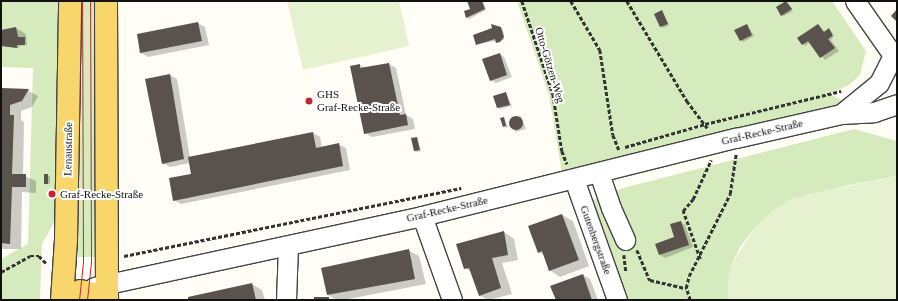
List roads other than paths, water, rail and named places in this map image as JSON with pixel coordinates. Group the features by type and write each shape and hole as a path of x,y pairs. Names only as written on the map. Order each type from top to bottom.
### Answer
{"main road":[{"name":"Lenaustraße","path":"70,1 66,239 81,296"},
{"path":"81,296 106,1"}],"street":[{"path":"854,1 895,58"},
{"name":"Graf-Recke-Straße","path":"841,114 879,83 895,58"},
{"name":"Graf-Recke-Straße","path":"81,296 288,246 422,216 569,169 600,173 617,160 717,143 841,114 874,112 897,104"},
{"name":"Gutenbergstraße","path":"569,169 617,300"},
{"path":"600,173 610,208 625,240"},
{"path":"422,216 452,300"},
{"path":"286,300 288,246"}],"tram line":[{"path":"79,300 83,262 82,1"},
{"path":"87,300 91,261 90,1"}],"place":[{"name":"GHS Graf-Recke-Straße","path":"309,101"},
{"name":"Graf-Recke-Straße","path":"52,194"}]}
